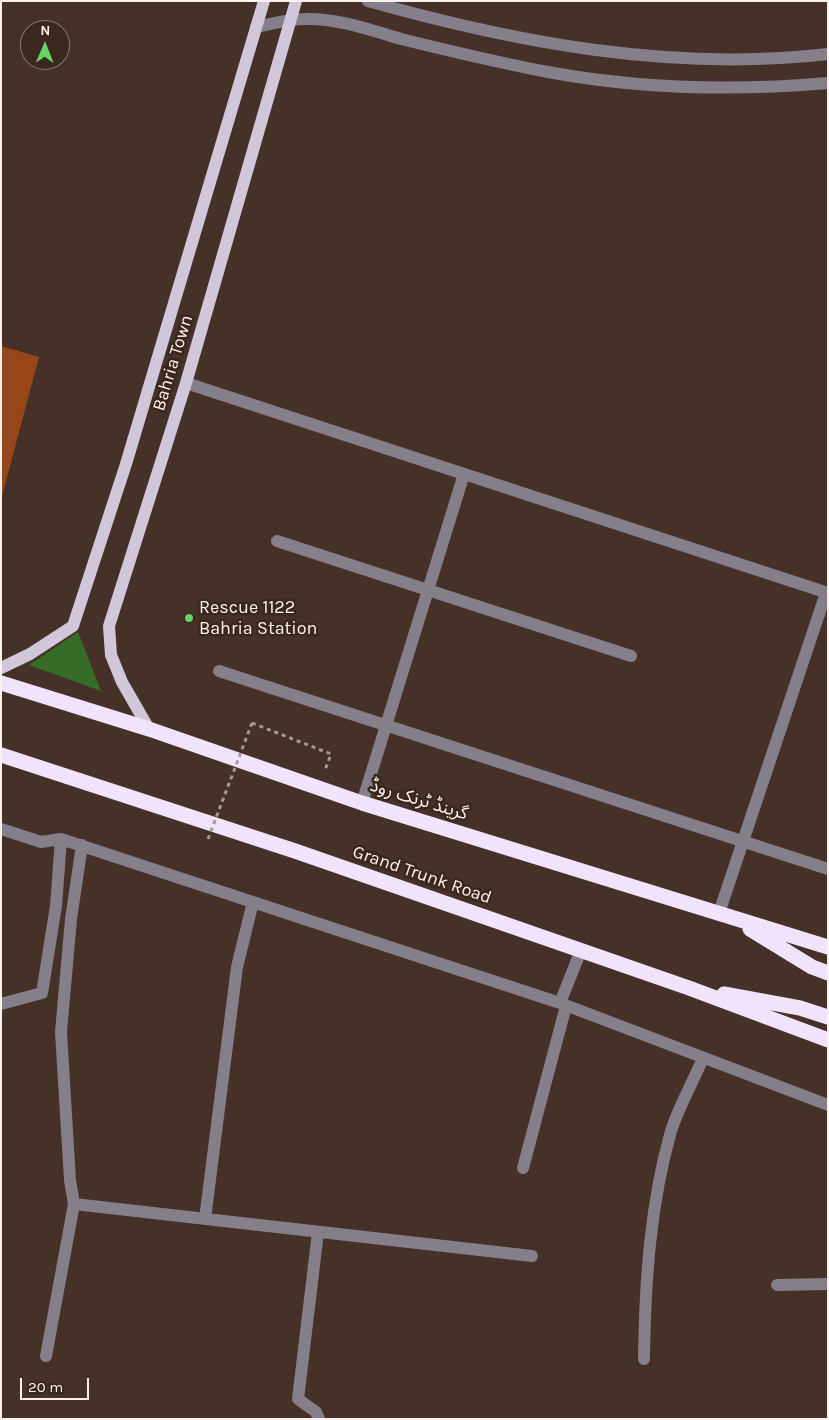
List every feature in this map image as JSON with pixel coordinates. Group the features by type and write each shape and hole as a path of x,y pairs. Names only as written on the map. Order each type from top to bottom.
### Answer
{"highway":[{"name":"گرینڈ ٹرنک روڈ","path":"1,683 149,729 362,802 828,947"},
{"name":"Grand Trunk Road","path":"1,755 295,851 689,988 828,1040"},
{"path":"726,915 812,967 828,973"},
{"path":"689,988 800,1008 828,1017"}],"main road":[{"name":"Bahria Town","path":"1,668 30,654 73,626 126,464 264,1"},
{"name":"Bahria Town","path":"149,729 122,682 111,655 109,626 186,383 296,1"}],"street":[{"path":"368,1 487,33 624,55 748,58 828,54"},
{"path":"256,27 290,20 330,21 467,56 550,73 618,82 714,88 828,83"},
{"path":"186,383 827,593 744,842 726,915"},
{"path":"362,802 426,589 464,474"},
{"path":"277,540 632,656"},
{"path":"219,671 828,869"},
{"path":"1,829 41,842 61,839 82,845 563,1004 828,1105"},
{"path":"1,1004 42,993 56,906 61,839"},
{"path":"46,1356 74,1204 70,1180 62,1032 71,919 82,845"},
{"path":"205,1219 237,966 253,902"},
{"path":"523,1168 563,1004 581,950"},
{"path":"644,1359 645,1295 658,1194 672,1130 703,1058"},
{"path":"74,1204 532,1256"},
{"path":"318,1232 298,1398 316,1412 319,1419"},
{"path":"778,1285 828,1284"}],"path":[{"path":"208,839 252,723 331,754"}],"green space":[{"path":"78,632 101,691 29,665"}],"building":[{"path":"1,346 39,357 2,496 1,496"}],"place":[{"name":"Rescue 1122 Bahria Station","path":"189,618"}]}
